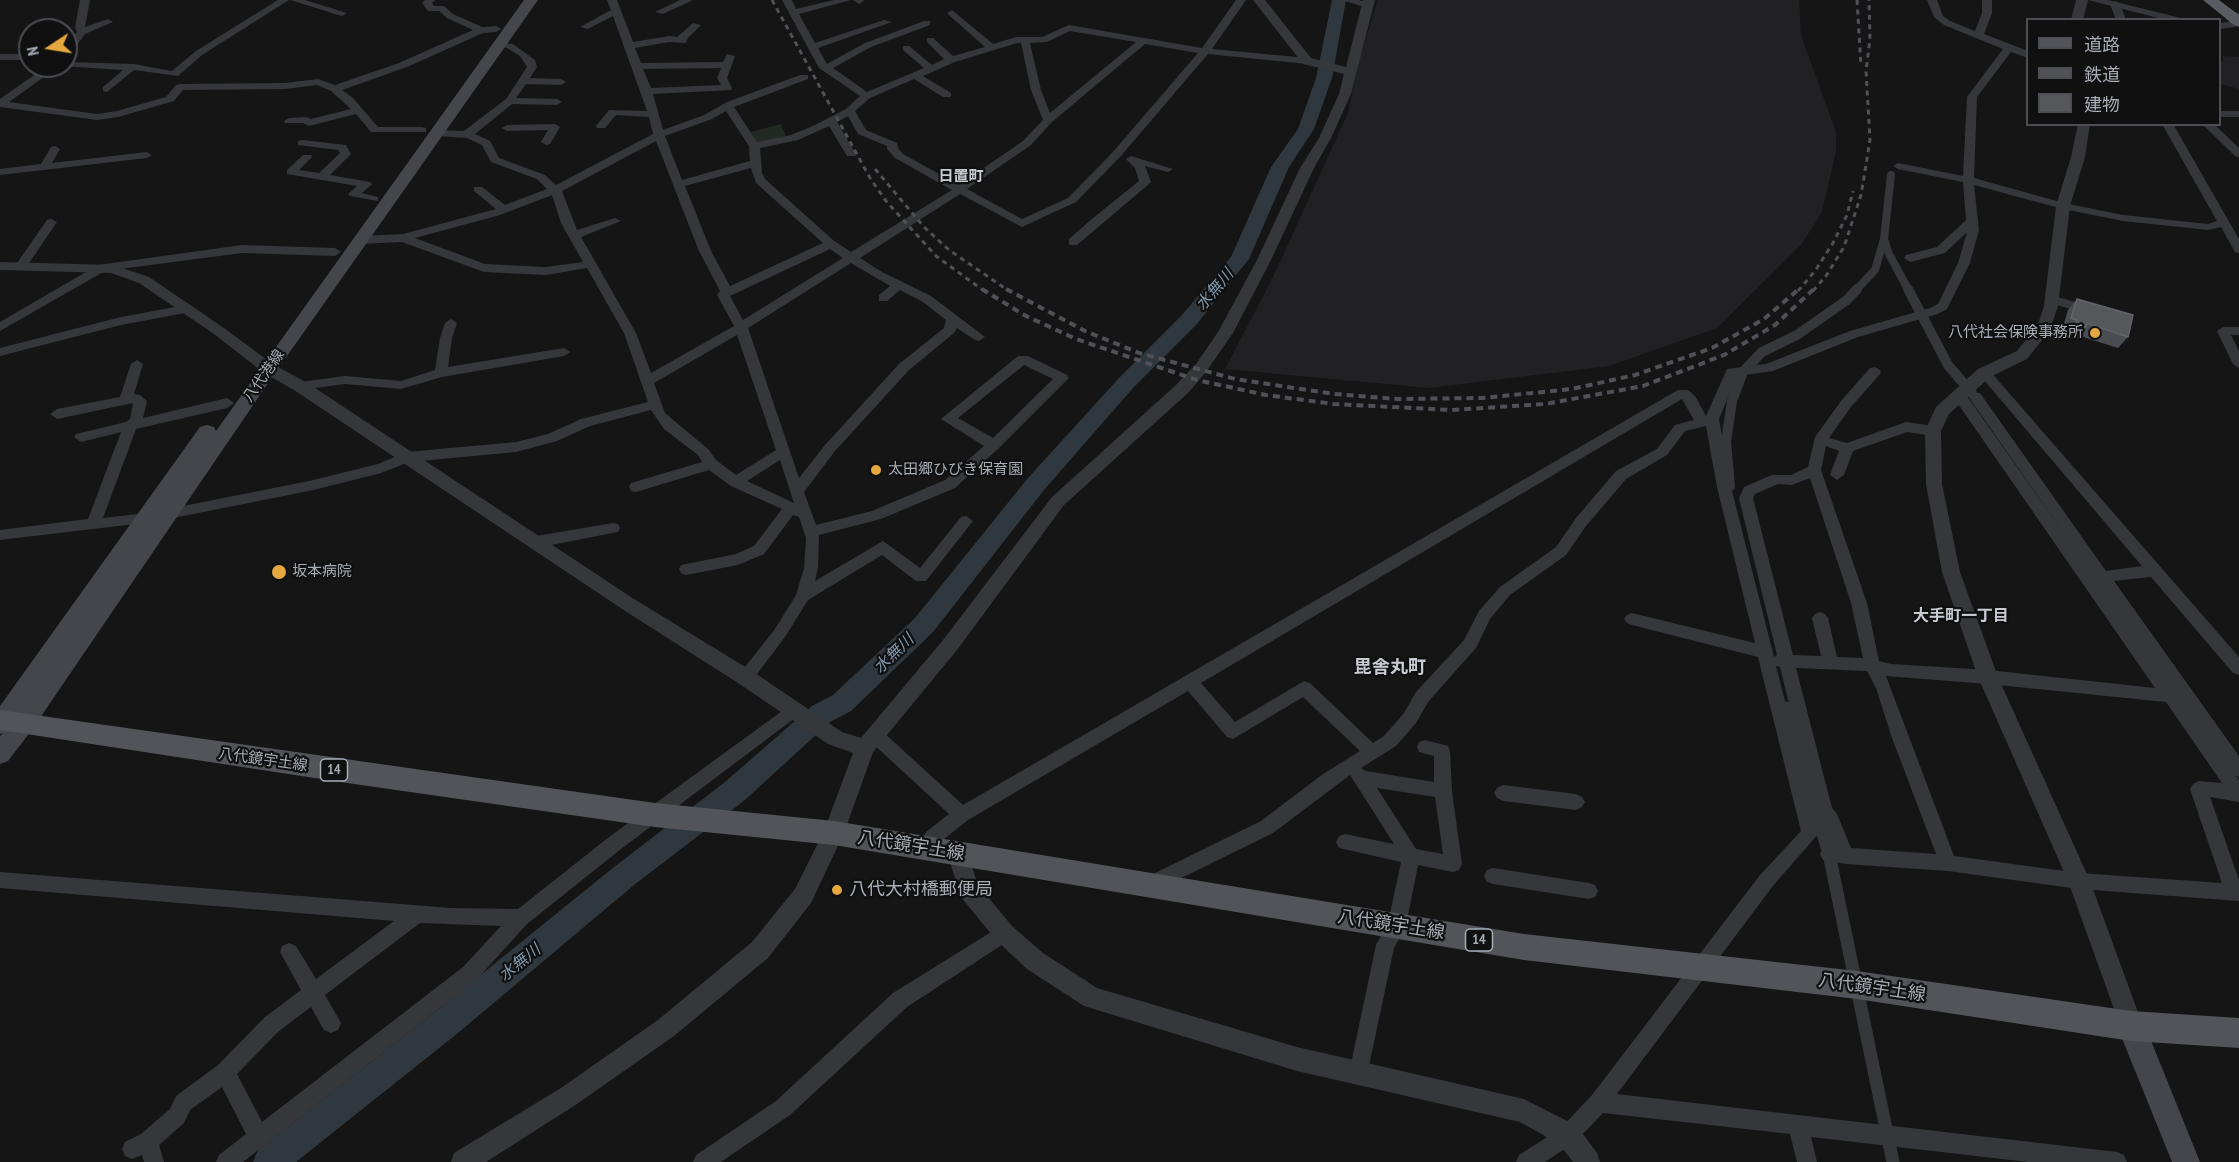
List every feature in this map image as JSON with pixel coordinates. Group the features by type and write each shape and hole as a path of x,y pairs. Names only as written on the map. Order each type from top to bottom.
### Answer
{"highway":[{"path":"2216,7 2238,21"}],"main road":[{"name":"八代港線","path":"0,754 6,722 227,403 263,364 360,240 492,34 517,0"},
{"name":"八代港線","path":"492,34 531,0"},
{"name":"八代港線","path":"6,722 168,514 336,252 374,199 429,131"},
{"name":"八代鏡宇土線","path":"6,722 662,815 834,833 1524,947 1857,985 2131,1026 2239,1033"},
{"path":"2131,1026 2186,1162"}],"street":[{"path":"82,32 80,27 85,0"},
{"path":"284,0 199,53 174,74 173,79 180,87 285,86 318,82 335,89 349,100 375,130 429,131 466,135 486,143 500,135 557,124 546,142"},
{"path":"295,0 342,13"},
{"path":"430,0 427,3 431,9 441,8 450,16 492,34 531,62 532,67 509,101 466,135"},
{"path":"667,12 688,0"},
{"path":"787,0 826,68 866,96"},
{"path":"794,12 846,0"},
{"path":"849,111 862,132 892,145 892,149 899,156 1022,224 1072,200 1116,155 1205,51 1241,0"},
{"path":"1259,0 1312,62"},
{"path":"1932,0 1939,17 1947,23 2026,54"},
{"path":"1978,36 1987,13 1987,0"},
{"path":"2078,18 2082,0"},
{"path":"2093,0 2111,2 2176,18"},
{"path":"463,1162 569,1096 666,1028 760,950 803,896 834,833 870,742 990,593 1058,501 1182,389 1201,368 1225,333 1264,260 1345,94 1345,71 1368,3 1349,1"},
{"path":"2111,2 2120,18"},
{"path":"835,3 841,12"},
{"path":"585,27 614,5 635,66 647,91 658,135 705,250 727,292"},
{"path":"952,13 991,47"},
{"path":"2221,27 2238,21"},
{"path":"78,38 82,32 108,22"},
{"path":"813,47 882,22"},
{"path":"826,68 868,45 927,23"},
{"path":"628,46 669,39 681,41 696,25"},
{"path":"754,146 794,138 849,111 866,96 951,60 1016,40 1044,40 1069,28 1205,51 1312,62 1345,71"},
{"path":"335,89 492,34"},
{"path":"930,40 951,60"},
{"path":"1025,41 1036,90 1048,120"},
{"path":"646,382 741,327 959,190 1027,143 1095,75 1143,41"},
{"path":"906,48 931,69"},
{"path":"1151,884 1267,827 1356,772 1372,752 1390,741 1410,718 1422,697 1470,644 1484,615 1505,591 1561,551 1581,522 1621,476 1662,452 1680,428 1706,420 1732,372 1768,368 1854,334 1943,306 1964,263 1973,230 1968,180 1972,97 2009,48"},
{"path":"107,65 123,52"},
{"path":"0,57 18,57"},
{"path":"635,66 729,60 722,78 727,88 730,106 754,146 756,173 760,181 831,244 939,307 979,337"},
{"path":"78,65 132,67 174,74"},
{"path":"107,89 132,67"},
{"path":"916,75 947,95"},
{"path":"360,240 403,238 504,210 555,190 658,135 804,77"},
{"path":"0,104 37,78"},
{"path":"524,81 561,82"},
{"path":"897,84 908,92"},
{"path":"0,104 97,117 118,114 170,99 180,87"},
{"path":"647,91 727,88"},
{"path":"0,91 18,92"},
{"path":"509,101 556,102"},
{"path":"289,121 306,120 309,123 357,111"},
{"path":"601,126 613,112 652,114"},
{"path":"2221,114 2239,114"},
{"path":"830,121 836,126 851,154"},
{"path":"2084,126 2078,157 2063,206 2051,299 2042,332 2022,355 1984,373 1968,393 1942,411 1933,431 1934,484 1951,572 1988,677 2079,881 2131,1026"},
{"path":"2168,126 2239,249"},
{"path":"2209,126 2239,154"},
{"path":"500,135 495,160 541,177 555,190 574,235 630,333 653,405 659,415 669,426 703,452 711,465 736,482 798,510"},
{"path":"125,157 133,142"},
{"path":"308,142 342,147 346,154 321,177"},
{"path":"45,166 55,149"},
{"path":"0,172 104,157 147,155"},
{"path":"1116,155 1168,169"},
{"path":"307,157 291,172 366,184 354,194 374,199"},
{"path":"1073,242 1145,182 1140,167 1131,159"},
{"path":"679,184 756,163"},
{"path":"1526,1162 1568,1135 1599,1102 1766,881 1810,833 1773,659 1729,484 1726,442 1732,401 1743,372 1753,358 1797,335 1846,300 1875,270 1884,239 1894,171 1968,180 2063,206 2123,218 2208,226 2224,223"},
{"path":"478,189 504,210"},
{"path":"574,235 615,221"},
{"path":"1910,258 1941,250 1972,221"},
{"path":"21,266 51,222"},
{"path":"403,238 484,268 546,271 591,264"},
{"path":"1884,239 1920,315 1948,365 2094,577 2170,696 2238,793"},
{"path":"745,678 780,633 803,596 811,568 813,538 812,532 798,510 797,490 741,327 723,294 831,244"},
{"path":"0,327 102,268 242,249 336,252"},
{"path":"1876,265 1899,272"},
{"path":"0,266 113,269 144,280 263,364 300,386 628,604 835,738 870,742 962,815"},
{"path":"883,298 899,285"},
{"path":"2051,299 2107,316"},
{"path":"0,352 121,321 186,309"},
{"path":"797,490 830,448 904,367 950,330 952,319"},
{"path":"441,374 451,323"},
{"path":"2239,331 2223,331 2239,364"},
{"path":"300,386 345,380 401,385 441,374 564,352"},
{"path":"812,532 876,515 950,484 994,446 1062,378 1023,359 948,419 994,446"},
{"path":"125,400 136,364"},
{"path":"1875,371 1846,404 1820,440 1814,470 1859,603 1872,665 1884,688 1900,738 1948,863"},
{"path":"1984,373 2239,668"},
{"path":"927,849 932,838 962,815 1683,393 1706,420 1773,659 1824,811 1831,820 1857,985 1893,1162"},
{"path":"57,414 135,398 140,400 136,421 131,425 93,525"},
{"path":"81,437 227,403"},
{"path":"168,514 309,486 381,468 407,457 516,447 552,438 586,422 653,405"},
{"path":"1820,440 1846,448 1906,427 1933,431"},
{"path":"1837,475 1846,448"},
{"path":"736,482 784,451"},
{"path":"636,488 711,465"},
{"path":"1773,659 1746,498 1749,491 1777,479 1792,480 1814,470"},
{"path":"686,569 738,560 759,550 798,510"},
{"path":"0,535 147,518"},
{"path":"803,596 882,547 919,581 966,521"},
{"path":"536,542 613,528"},
{"path":"2094,577 2153,571"},
{"path":"2094,577 2239,770"},
{"path":"1820,618 1831,665"},
{"path":"1632,619 1773,659 1831,665 1872,665 1891,671 1988,677 2170,696"},
{"path":"1190,682 1233,732 1304,688 1372,752"},
{"path":"226,1162 470,973 521,918 615,843 662,815 797,712"},
{"path":"1345,842 1454,864 1443,790 1442,751 1425,747"},
{"path":"1356,772 1443,790"},
{"path":"1356,772 1411,856 1397,926 1385,945 1359,1073"},
{"path":"1837,855 1948,863 2079,881 2237,892 2199,789 2238,793"},
{"path":"1503,793 1576,802"},
{"path":"958,853 969,890 1004,933 1035,961 1092,998 1297,1059 1524,1111 1568,1135 1585,1160"},
{"path":"1493,876 1589,891"},
{"path":"0,880 451,916 521,918"},
{"path":"154,1162 140,1145 177,1116 183,1103 225,1072 272,1024 419,913"},
{"path":"703,1162 783,1108 900,1000 1004,933"},
{"path":"289,952 332,1023"},
{"path":"225,1072 258,1136"},
{"path":"1599,1102 1888,1135 2052,1158 2117,1162"},
{"path":"1798,1125 1807,1162"}],"shaded area":[{"path":"1378,0 1799,0 1801,35 1836,132 1836,151 1822,212 1801,245 1717,328 1609,366 1429,388 1225,369 1273,277 1348,113 1359,60"},
{"path":"2223,56 2239,57 2239,89 2221,84 2221,61 2223,62"},
{"path":"781,124 786,136 772,140 756,142 751,132"}],"building":[{"path":"2077,299 2133,315 2128,337 2087,323 2086,327 2075,324 2077,320 2071,318"}],"waterway":[{"name":"水無川","path":"270,1162 447,1022 624,876 735,791 821,714 842,703 924,625 1036,484 1126,383 1189,320 1240,259 1280,167 1306,129 1324,78 1339,0"}],"railway":[{"path":"772,0 870,178 886,201 936,256 984,291"},
{"path":"1857,0 1861,66"},
{"path":"1813,291 1826,276 1844,247 1861,195 1870,140 1866,71 1870,39 1869,0"},
{"path":"875,169 924,227 949,250 1006,289"},
{"path":"1798,291 1815,271 1833,243 1847,215 1853,191"},
{"path":"982,289 1024,315 1076,339 1197,380 1266,395 1334,404 1451,410 1545,404 1643,386 1724,355 1775,325 1814,289"},
{"path":"1006,289 1085,331 1139,353 1235,379 1334,394 1397,399 1483,398 1572,389 1635,375 1712,348 1764,319 1799,289"}],"place":[{"name":"八代社会保険事務所","path":"2095,333"},
{"name":"太田郷ひびき保育園","path":"876,470"},
{"name":"坂本病院","path":"279,572"},
{"name":"八代大村橋郵便局","path":"837,890"}],"district":[{"name":"日置町","path":"961,177"},
{"name":"大手町一丁目","path":"1961,616"},
{"name":"毘舎丸町","path":"1390,668"}]}
